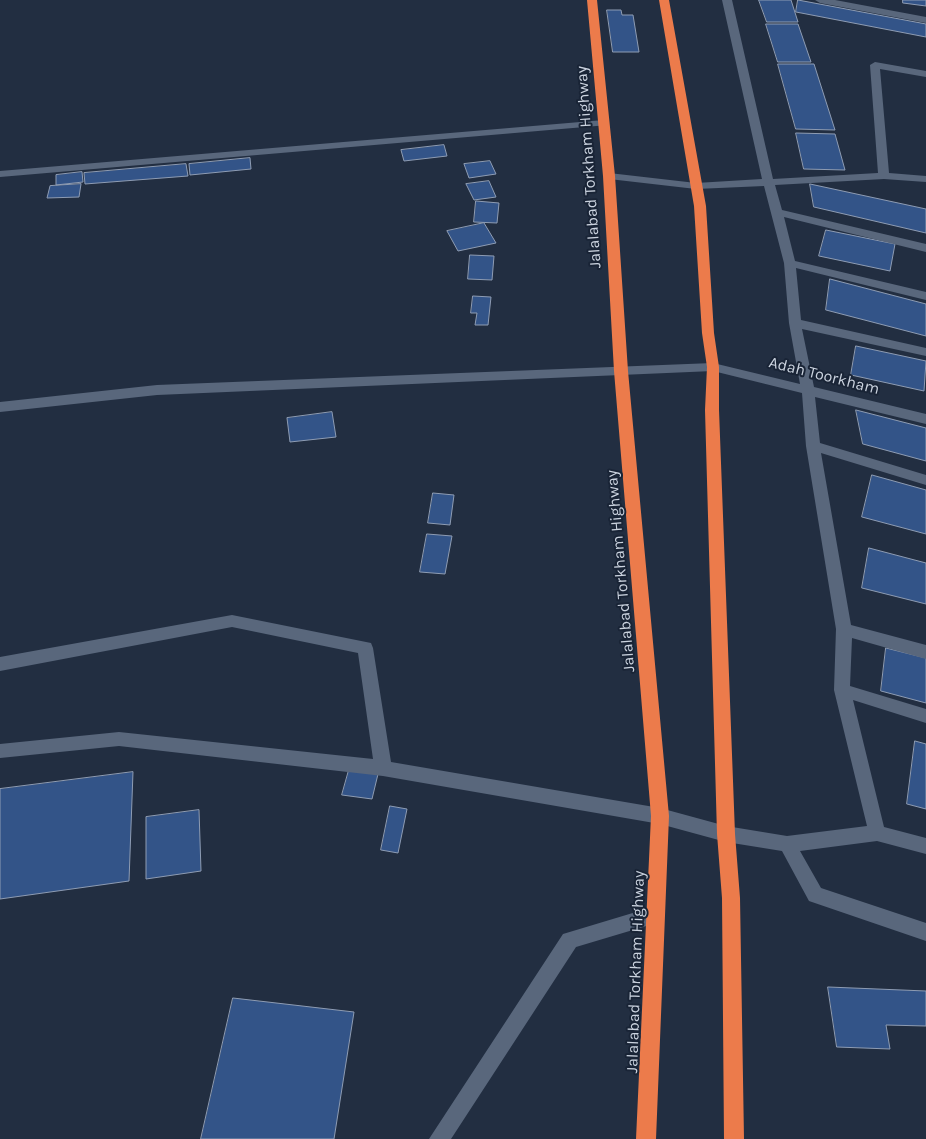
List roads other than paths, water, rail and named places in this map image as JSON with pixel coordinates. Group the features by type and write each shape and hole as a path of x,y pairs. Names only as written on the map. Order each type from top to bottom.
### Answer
{"highway":[{"name":"Jalalabad Torkham Highway","path":"592,0 609,176 621,371 660,816 646,1139"},
{"path":"664,0 700,206 708,333 713,367 712,420 726,834 730,898 734,1139"}],"street":[{"path":"727,0 768,184 790,263 795,323 808,390 813,446 844,629 842,690 877,833"},
{"path":"820,0 926,20"},
{"path":"884,176 875,65 926,74"},
{"path":"0,174 604,123"},
{"path":"609,176 696,186 768,184 884,176 926,179"},
{"path":"776,212 926,248"},
{"path":"790,263 926,296"},
{"path":"795,323 926,352"},
{"name":"Adah Toorkham","path":"0,407 157,390 713,367 926,419"},
{"path":"813,446 926,480"},
{"path":"0,664 232,621 365,648 382,768"},
{"path":"844,629 926,652"},
{"path":"842,690 926,716"},
{"path":"0,751 119,739 382,768 660,816 726,834 787,844 877,833 926,846"},
{"path":"787,844 815,895 926,932"},
{"path":"439,1139 570,940 656,916"}]}
